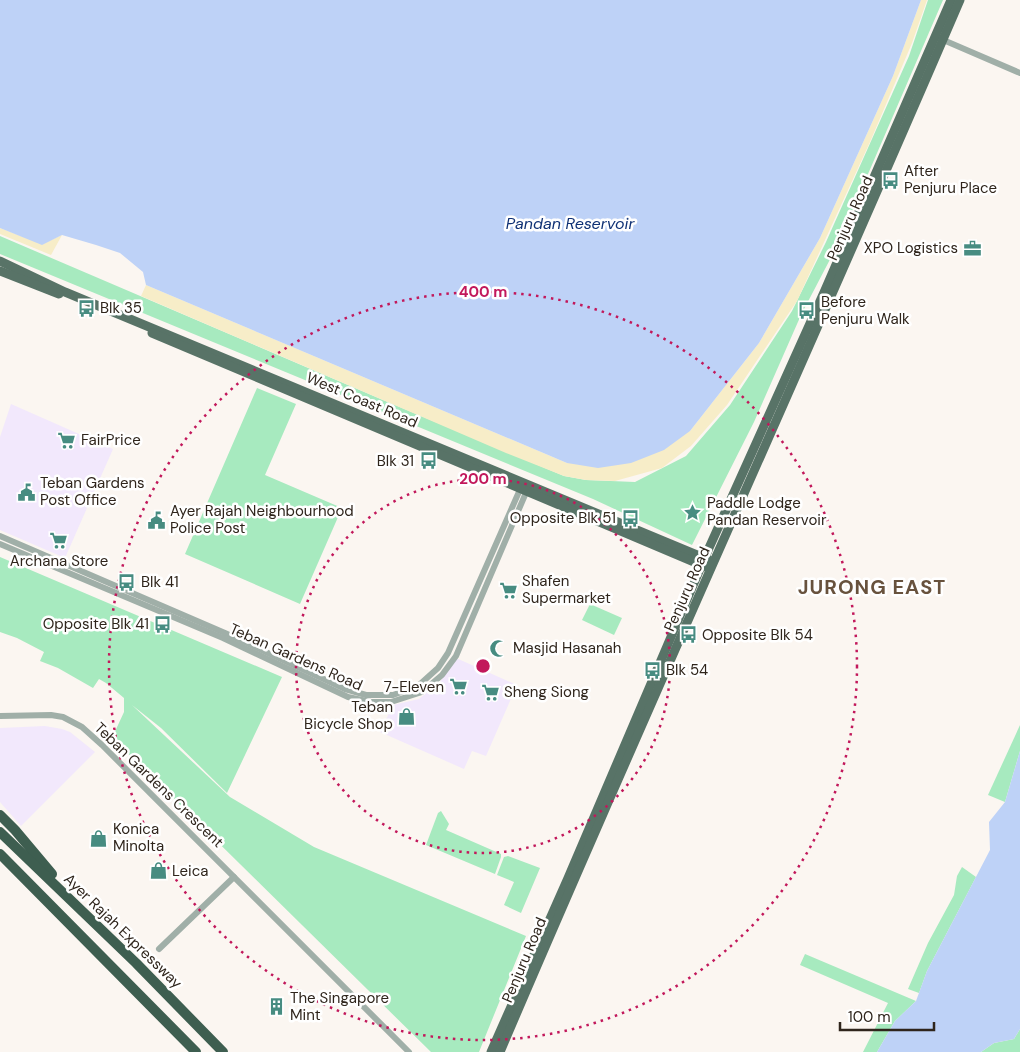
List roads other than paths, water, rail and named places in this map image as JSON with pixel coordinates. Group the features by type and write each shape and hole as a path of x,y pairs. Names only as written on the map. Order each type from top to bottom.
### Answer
{"highway":[{"path":"0,815 15,830 83,912"},
{"name":"Ayer Rajah Expressway","path":"0,832 136,963 223,1052"},
{"name":"Ayer Rajah Expressway","path":"0,854 196,1052"}],"main road":[{"name":"Penjuru Road","path":"491,1052 713,565 939,38 951,0"},
{"name":"Penjuru Road","path":"500,1052 703,561 939,38 960,0"},
{"name":"West Coast Road","path":"0,261 65,292 713,565"},
{"name":"West Coast Road","path":"0,271 98,309 211,360 525,486"}],"street":[{"path":"939,38 1020,73"},
{"name":"Teban Gardens Road","path":"0,536 224,636 348,697 371,702 391,702 422,692 442,675 456,656 525,486"},
{"name":"Teban Gardens Road","path":"0,544 224,636"},
{"name":"Teban Gardens Crescent","path":"1,716 52,715 63,717 82,728 102,745 409,1052"},
{"path":"159,949 234,877"}],"water":[{"name":"Pandan Reservoir","path":"0,0 921,0 893,76 820,238 759,343 690,431 664,450 631,463 598,468 567,463 146,285 143,272 120,253 62,235 42,245 0,228"},
{"path":"1020,751 1020,1029 1014,1039 994,1043 981,1052 877,1052 895,1021 916,1001 927,971 990,850 989,822 1005,802"}],"place":[{"name":"After Penjuru Place","path":"890,180"},
{"name":"XPO Logistics","path":"972,248"},
{"name":"Blk 35","path":"86,308"},
{"name":"Before Penjuru Walk","path":"807,311"},
{"name":"FairPrice","path":"67,440"},
{"name":"Blk 31","path":"428,461"},
{"name":"Teban Gardens Post Office","path":"26,492"},
{"name":"Paddle Lodge Pandan Reservoir","path":"693,512"},
{"name":"Opposite Blk 51","path":"630,518"},
{"name":"Ayer Rajah Neighbourhood Police Post","path":"156,520"},
{"name":"Archana Store","path":"59,540"},
{"name":"Blk 41","path":"127,582"},
{"name":"Shafen Supermarket","path":"508,590"},
{"name":"Opposite Blk 41","path":"163,624"},
{"name":"Opposite Blk 54","path":"688,635"},
{"name":"Masjid Hasanah","path":"499,648"},
{"name":"Blk 54","path":"652,670"},
{"name":"7-Eleven","path":"458,687"},
{"name":"Sheng Siong","path":"490,692"},
{"name":"Teban Bicycle Shop","path":"407,716"},
{"name":"Konica Minolta","path":"99,838"},
{"name":"Leica","path":"158,871"},
{"name":"The Singapore Mint","path":"276,1007"}],"district":[{"name":"JURONG EAST","path":"872,587"}]}
